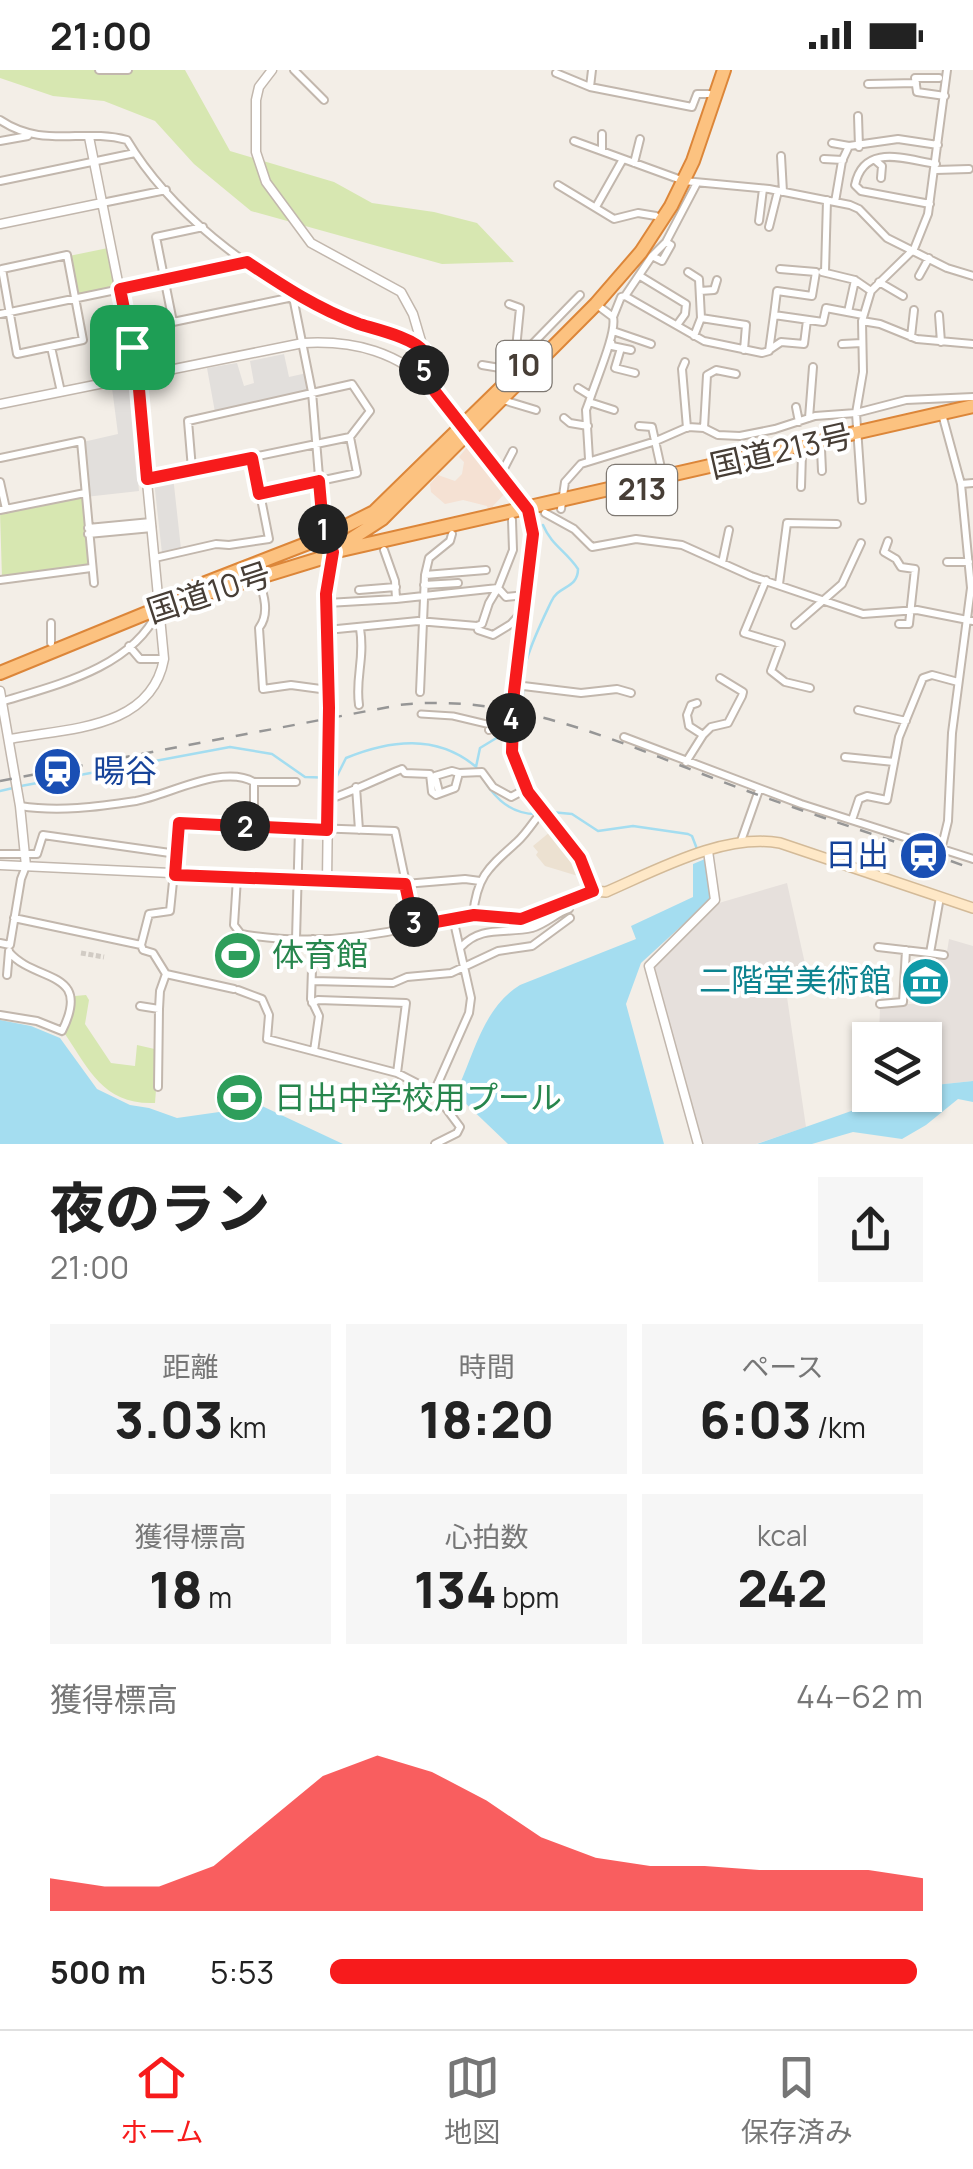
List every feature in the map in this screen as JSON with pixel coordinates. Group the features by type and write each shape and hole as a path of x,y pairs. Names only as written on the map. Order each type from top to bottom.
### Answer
{"highway":[{"name":"国道10号","path":"0,664 159,604 332,556 382,518 466,429 515,367 613,273 686,181 716,70"},
{"name":"国道10号","path":"0,673 324,538 374,512 502,400 641,252 686,181 724,70"},
{"name":"国道213号","path":"238,572 301,554 332,556 452,534 664,478 973,409"},
{"name":"国道213号","path":"561,506 821,449 858,436"},
{"name":"国道213号","path":"385,546 535,513"},
{"path":"382,518 379,530 385,546"}],"main road":[{"path":"535,513 511,720 512,752 526,789 580,858 593,891 606,892 688,858 741,842 780,843 973,908"}],"street":[{"path":"99,70 128,70"},
{"path":"272,70 259,87 256,100 256,152 266,182 310,244 401,292 413,314 426,358 422,375"},
{"path":"294,70 324,100"},
{"path":"590,87 592,70"},
{"path":"862,500 856,413 863,372 862,318 871,291 914,249 930,204 947,70"},
{"path":"556,73 590,87 692,106 697,94 709,94"},
{"path":"938,78 915,78 917,92 945,96"},
{"path":"868,84 916,83"},
{"path":"858,116 859,147"},
{"path":"0,120 12,128 51,139 124,138 167,190 247,262 294,295 422,350"},
{"path":"602,134 602,152"},
{"path":"0,142 34,135"},
{"path":"10,739 111,720 130,712 152,690 164,659 138,378 89,137"},
{"path":"634,163 640,139"},
{"path":"832,142 859,147 898,139 938,145"},
{"path":"574,142 686,181 781,191 859,209 887,238 973,276"},
{"path":"766,362 777,291 812,296 820,272 831,201 849,146"},
{"path":"0,181 135,153"},
{"path":"930,204 856,188 856,178 874,159 896,154 936,167 969,169"},
{"path":"769,227 781,191 781,156"},
{"path":"597,205 623,159"},
{"path":"824,159 843,160"},
{"path":"874,159 882,166 882,178"},
{"path":"590,459 590,399 614,331 613,317 621,298 666,242 686,181"},
{"path":"558,184 614,219 638,214 656,216"},
{"path":"759,221 762,189"},
{"path":"0,224 167,190"},
{"path":"204,226 156,237 173,322 294,295"},
{"path":"67,256 76,298 83,340 18,354 2,269 67,256"},
{"path":"920,276 930,258"},
{"path":"0,314 247,262"},
{"path":"780,270 820,272 854,280 871,291"},
{"path":"688,272 699,279 701,318 694,336"},
{"path":"640,276 686,304 678,326"},
{"path":"700,291 714,290 717,280"},
{"path":"848,312 854,280"},
{"path":"879,282 903,296"},
{"path":"294,295 312,392 324,538 332,556 326,603 328,882"},
{"path":"515,367 580,295"},
{"path":"625,296 694,336 744,350 767,352 781,342 804,344 807,320"},
{"path":"509,304 520,308 515,367"},
{"path":"596,304 613,317"},
{"path":"774,316 824,322 826,308 848,312 911,337 973,344"},
{"path":"911,337 914,310"},
{"path":"938,315 941,342"},
{"path":"701,318 746,325 744,350"},
{"path":"614,331 651,344"},
{"path":"0,404 303,343 348,342 395,358 422,375 535,513 574,529 592,547 627,540 668,542 863,614 912,610 970,621"},
{"path":"610,342 630,350"},
{"path":"842,344 862,343"},
{"path":"51,347 61,392"},
{"path":"621,348 612,367 635,372"},
{"path":"685,362 682,369 687,428"},
{"path":"482,365 515,367"},
{"path":"809,418 813,367"},
{"path":"704,428 707,375 716,370 736,374"},
{"path":"147,479 315,446 350,438 370,411 352,384 188,421 192,470"},
{"path":"578,388 590,399 614,410"},
{"path":"561,506 565,482 590,459 687,428 704,428 729,437 906,400 973,398"},
{"path":"502,400 536,410"},
{"path":"796,407 799,422"},
{"path":"941,850 948,822 958,682 969,644 971,588 970,534 943,416"},
{"path":"564,418 570,424 588,426"},
{"path":"639,426 652,428 664,478"},
{"path":"259,494 358,473 350,438"},
{"path":"0,458 81,441 94,583"},
{"path":"821,449 822,470"},
{"path":"500,474 513,451"},
{"path":"801,487 802,453"},
{"path":"155,558 212,545 269,539 252,458"},
{"path":"0,482 3,510 85,493"},
{"path":"961,484 973,483"},
{"path":"326,630 425,621 482,624 512,550 512,520"},
{"path":"779,584 787,523 837,524"},
{"path":"88,531 151,525"},
{"path":"722,563 729,530"},
{"path":"420,696 425,575 429,558 450,541 452,534"},
{"path":"888,541 884,552 901,567 915,569 909,624 899,624"},
{"path":"795,625 842,584 861,544"},
{"path":"385,546 396,599"},
{"path":"948,563 969,564"},
{"path":"0,580 91,568"},
{"path":"425,575 486,570"},
{"path":"258,576 265,604 263,622 258,628 263,688 291,684 328,690"},
{"path":"766,580 744,633 781,644 771,671 786,682 810,688"},
{"path":"424,585 458,583"},
{"path":"359,590 396,587"},
{"path":"498,588 506,597 526,595"},
{"path":"326,603 498,588"},
{"path":"1,702 68,681 114,658 148,628 159,604"},
{"path":"476,626 487,634 500,633 524,609"},
{"path":"51,623 51,644"},
{"path":"359,705 357,690 364,652 360,628"},
{"path":"129,646 140,660 164,659"},
{"path":"852,820 858,796 887,800 906,721 923,678 932,675 958,682"},
{"path":"686,762 710,727 728,722 742,696 743,692 720,678"},
{"path":"515,685 581,693 617,688 630,693"},
{"path":"0,691 26,854 6,975"},
{"path":"698,703 690,705 687,715 689,726 703,736"},
{"path":"858,710 906,721"},
{"path":"421,714 483,721 493,728 511,720"},
{"path":"624,738 759,790 973,859"},
{"path":"845,758 894,762"},
{"path":"327,799 338,798 402,769 405,774 430,774 432,792 436,795 456,788 459,773"},
{"path":"440,792 435,776 452,771 482,772 493,788 511,797 526,789"},
{"path":"20,806 50,811 140,800 168,788 242,775 254,782 296,782"},
{"path":"254,782 254,827"},
{"path":"356,787 359,830"},
{"path":"741,842 759,790"},
{"path":"474,915 480,881 543,812"},
{"path":"414,926 395,831 179,823 170,911 149,914 141,944 166,974 236,989 262,999 269,1015 268,1039 397,1073 434,1092 460,1126 457,1133 435,1144"},
{"path":"296,939 299,829"},
{"path":"0,854 37,854 43,836 177,854"},
{"path":"698,1144 649,966 715,900 708,851"},
{"path":"0,865 297,881 480,881"},
{"path":"237,878 237,932 267,938 367,936 474,915 521,919 593,891"},
{"path":"930,953 940,896"},
{"path":"460,948 469,938 490,930 538,927 570,908"},
{"path":"14,918 141,944"},
{"path":"434,1092 469,1013 471,998 453,918"},
{"path":"313,980 393,983 408,976 451,973 498,951 532,946 570,918"},
{"path":"312,939 312,1003 320,1016 314,1051"},
{"path":"0,943 10,948 19,964 57,978 73,1007 62,1031 38,1021 0,1015"},
{"path":"878,946 944,955"},
{"path":"880,1004 903,1002 906,950"},
{"path":"158,1087 160,991 166,974"},
{"path":"312,1003 406,1003 397,1073"},
{"path":"140,1006 159,1009"}],"shaded area":[{"path":"284,354 289,377 307,373 310,391 215,412 207,368 237,363 244,386 254,383 250,361"},
{"path":"130,385 139,491 85,497 83,442 118,434 112,388"},
{"path":"469,445 474,445 507,491 493,506 494,511 463,500 445,504 431,492 430,484 438,475 455,481 462,474 464,462 459,457"},
{"path":"173,476 181,549 162,553 154,481"},
{"path":"550,832 571,856 580,872 578,876 545,866 536,855 533,846"},
{"path":"787,883 810,986 787,997 806,1127 756,1144 698,1144 651,961 712,905"},
{"path":"949,939 973,946 973,1081 942,1084 942,1022 880,1022 880,1005 936,1003 938,957 946,958"}],"green space":[{"path":"0,70 185,70 230,151 334,182 372,203 477,223 514,262 442,264 251,211 194,164 155,121 104,101 53,96 0,78"},
{"path":"108,248 116,287 78,295 69,256"},
{"path":"83,496 89,566 2,578 0,512"},
{"path":"86,995 89,1000 85,1024 111,1063 135,1066 137,1045 159,1050 155,1103 138,1102 111,1092 91,1073 65,1034 75,996"}],"water":[{"path":"705,859 712,898 641,963 626,1004 664,1144 508,1144 462,1100 459,1086 498,1005 520,985 636,939 631,926 693,897 693,864"},
{"path":"0,1020 31,1026 60,1038 97,1089 130,1105 177,1118 262,1106 343,1144 0,1144"},
{"path":"973,1081 973,1102 958,1099 942,1112 942,1084"},
{"path":"852,1111 942,1112 902,1139 853,1132 812,1144 757,1144"}],"waterway":[{"path":"515,728 521,712 527,659 535,637 554,597 575,580 578,569 543,525"},
{"path":"508,731 480,748 476,767 501,801 517,811 538,814"},
{"path":"21,786 230,747 272,754 305,777 336,778 346,758 396,744 445,749 475,766"},
{"path":"0,791 13,788"},
{"path":"551,812 572,814 598,831 633,826 688,834 697,849"}],"tunnel":[{"path":"81,953 104,957"}],"railway":[{"path":"0,781 399,705 445,703 490,707 578,728 973,869"}],"place":[{"name":"暘谷","path":"58,771"},
{"name":"日出","path":"924,855"},
{"name":"体育館","path":"237,955"},
{"name":"二階堂美術館","path":"926,981"},
{"name":"日出中学校用プール","path":"239,1098"}],"route":[{"path":"247,262 295,294 422,350 426,358 422,375 531,516 533,534 510,730 512,752 528,792 580,858 593,891 521,919 474,915 414,926 405,884 175,875 179,823 327,830 326,594 333,552 324,538 319,481 259,494 252,458 147,479 132,347 120,289 247,262"}]}
